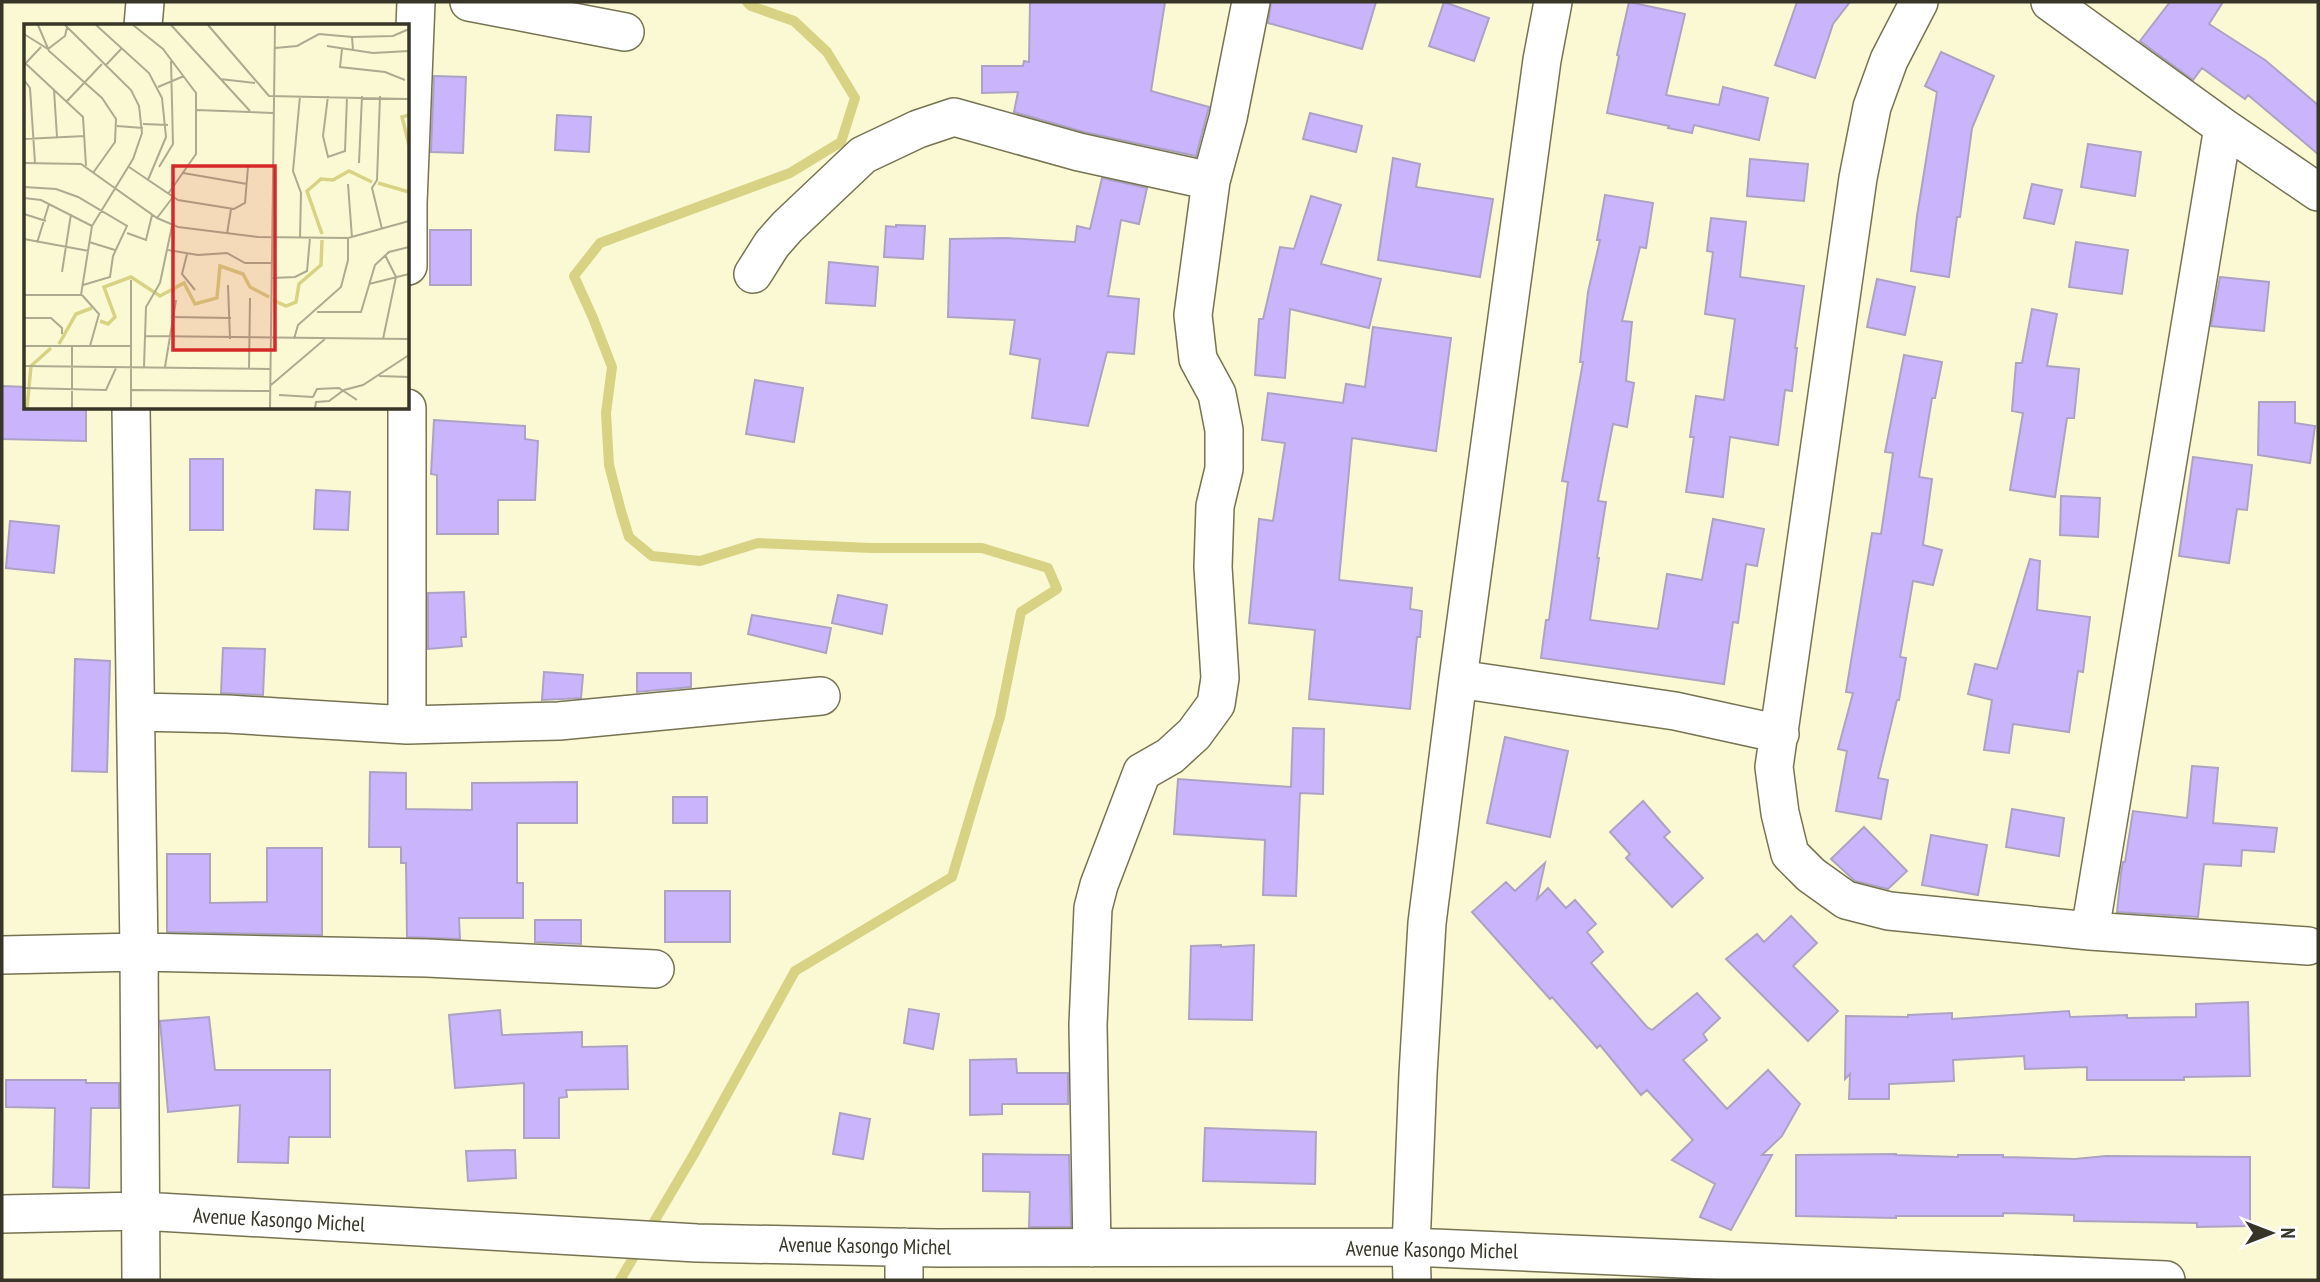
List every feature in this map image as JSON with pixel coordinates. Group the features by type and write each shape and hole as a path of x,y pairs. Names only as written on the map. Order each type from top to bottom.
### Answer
{"street":[{"path":"143,24 145,2"},
{"path":"410,153 416,2"},
{"path":"470,2 625,32"},
{"path":"1092,1248 1088,1025 1093,908 1142,772 1170,757 1194,734 1216,704 1220,677 1213,567 1215,506 1224,469 1224,430 1217,394 1198,359 1193,315 1211,181 1228,118 1251,2"},
{"path":"1412,1264 1418,1074 1427,923 1542,60 1553,2"},
{"path":"1919,2 1889,60 1872,107 1858,178 1774,767 1780,813 1790,853 1811,875 1846,900 1889,911 2090,931 2308,946"},
{"path":"2050,2 2318,192"},
{"path":"753,274 779,236 863,155 918,129 954,117 1079,152 1211,181"},
{"path":"2090,931 2223,127"},
{"path":"131,410 141,1280"},
{"path":"407,410 407,725"},
{"path":"1458,679 1675,711 1780,734"},
{"path":"136,712 228,714 407,725 559,721 821,696"},
{"path":"2,955 139,952 427,958 655,969"},
{"name":"Avenue Kasongo Michel","path":"2,1214 141,1211 697,1243 904,1264 1092,1248 1412,1264 2166,1280"}],"building":[{"path":"1030,2 1165,2 1151,91 1209,107 1196,156 1084,132 1014,112 1018,92 982,93 982,66 1023,66 1024,61 1029,62"},
{"path":"1271,2 1376,2 1362,49 1268,23"},
{"path":"1444,2 1489,18 1474,61 1429,46"},
{"path":"1629,2 1685,14 1666,95 1719,105 1723,87 1768,98 1759,140 1694,125 1692,133 1607,113"},
{"path":"1797,2 1850,2 1833,24 1815,78 1775,65"},
{"path":"2170,2 2223,2 2209,24 2265,60 2318,105 2318,154 2248,95 2245,99 2202,68 2193,80 2140,41"},
{"path":"1941,52 1994,76 1972,128 1949,277 1911,271 1937,92 1925,86"},
{"path":"434,76 466,77 463,153 431,152"},
{"path":"1310,113 1362,126 1356,152 1303,139"},
{"path":"557,115 591,117 589,152 555,150"},
{"path":"2088,144 2141,152 2135,196 2081,187"},
{"path":"1393,158 1420,164 1416,187 1493,199 1480,277 1378,260"},
{"path":"1750,159 1808,164 1804,201 1747,196"},
{"path":"1102,178 1147,188 1139,224 1121,220 1108,296 1139,299 1134,354 1107,352 1088,426 1032,418 1040,359 1010,354 1015,320 948,317 950,239 1006,238 1075,242 1077,226 1090,229"},
{"path":"2032,184 2062,190 2054,224 2024,218"},
{"path":"1605,195 1653,203 1646,248 1640,247 1622,321 1632,322 1626,381 1634,383 1627,427 1613,424 1598,501 1606,502 1590,620 1658,629 1667,574 1702,580 1713,519 1764,529 1757,566 1746,564 1738,623 1733,622 1724,684 1541,658 1546,620 1549,620 1568,482 1562,481 1583,362 1580,362 1588,292 1600,240 1597,240"},
{"path":"1311,196 1341,205 1321,264 1381,279 1369,328 1290,309 1285,378 1255,375 1259,319 1263,319 1280,247 1294,249"},
{"path":"1711,218 1746,222 1740,277 1804,286 1792,391 1785,390 1778,445 1730,437 1723,497 1686,492 1694,437 1690,437 1696,396 1724,400 1735,319 1705,314 1713,252 1707,251"},
{"path":"886,226 925,226 923,259 884,257"},
{"path":"430,230 471,230 471,285 430,285"},
{"path":"2076,242 2128,250 2122,294 2069,287"},
{"path":"829,262 878,267 875,306 826,303"},
{"path":"2220,277 2269,282 2264,331 2211,326"},
{"path":"1877,279 1915,287 1905,335 1867,327"},
{"path":"2032,309 2057,314 2047,366 2079,369 2074,418 2067,418 2055,497 2010,490 2023,413 2012,411 2016,363 2022,363"},
{"path":"1373,327 1451,338 1436,451 1352,438 1339,580 1412,588 1410,609 1422,611 1410,709 1309,699 1315,630 1249,623 1259,519 1273,521 1285,443 1262,440 1268,393 1343,403 1346,384 1365,387"},
{"path":"1904,355 1942,362 1935,398 1932,398 1919,477 1932,479 1923,545 1942,550 1933,585 1913,581 1900,657 1906,658 1899,700 1878,778 1888,780 1881,819 1836,811 1847,751 1838,749 1853,693 1846,692 1872,533 1881,534 1893,453 1885,452"},
{"path":"755,380 803,388 794,442 746,434"},
{"path":"2,386 24,387 24,410 86,410 86,441 2,439"},
{"path":"2259,402 2295,402 2295,423 2315,426 2310,463 2258,455"},
{"path":"434,420 525,426 525,439 538,441 535,500 498,500 498,534 437,534 437,475 431,474"},
{"path":"2193,457 2252,465 2247,510 2237,509 2229,563 2179,556"},
{"path":"190,459 223,459 223,530 190,530"},
{"path":"316,490 350,492 348,530 314,529"},
{"path":"2061,496 2100,498 2098,537 2060,535"},
{"path":"10,521 59,526 54,573 6,568"},
{"path":"2030,559 2040,561 2037,610 2090,617 2083,672 2078,671 2069,732 2013,724 2009,753 1984,750 1992,700 1968,694 1975,664 1997,669"},
{"path":"464,592 466,637 461,637 462,646 428,649 428,593"},
{"path":"838,595 887,605 882,634 832,623"},
{"path":"752,615 831,628 826,653 748,634"},
{"path":"223,648 265,649 263,695 221,693"},
{"path":"75,659 110,661 107,772 72,771"},
{"path":"544,672 583,675 581,698 542,700"},
{"path":"637,673 691,673 691,687 637,692"},
{"path":"1293,728 1324,729 1323,794 1300,793 1296,896 1263,895 1265,840 1174,834 1178,779 1291,787"},
{"path":"1505,737 1568,751 1550,837 1487,823"},
{"path":"2192,766 2218,768 2213,823 2277,828 2274,852 2242,850 2241,866 2204,864 2198,917 2117,912 2121,873 2133,811 2187,818"},
{"path":"370,772 406,773 406,809 472,810 472,783 577,782 577,823 517,823 517,883 523,883 523,918 459,918 460,939 407,937 406,863 401,863 401,847 369,847"},
{"path":"673,797 707,797 707,823 673,823"},
{"path":"1643,801 1670,832 1664,837 1703,878 1672,907 1626,858 1630,854 1610,832"},
{"path":"2012,809 2064,818 2059,856 2006,847"},
{"path":"1864,827 1907,871 1888,889 1855,881 1831,859"},
{"path":"1931,835 1987,845 1978,895 1922,885"},
{"path":"267,848 322,848 322,935 167,932 167,854 210,854 210,903 267,902"},
{"path":"1545,863 1537,899 1548,888 1566,908 1575,900 1596,924 1587,932 1603,952 1591,963 1647,1027 1652,1030 1697,993 1720,1018 1703,1034 1707,1040 1683,1060 1727,1109 1768,1070 1800,1104 1782,1136 1762,1155 1772,1155 1731,1230 1700,1217 1715,1184 1672,1160 1693,1140 1647,1090 1641,1095 1600,1045 1597,1048 1472,912 1506,882 1515,891"},
{"path":"665,891 730,891 730,942 665,942"},
{"path":"1791,916 1817,943 1793,966 1838,1011 1808,1041 1726,959 1757,934 1764,942"},
{"path":"535,920 581,920 581,944 535,942"},
{"path":"1254,945 1252,1020 1189,1019 1191,946"},
{"path":"2248,1002 2250,1076 2184,1077 2184,1080 2087,1080 2087,1067 2025,1069 2024,1056 1953,1060 1954,1081 1889,1084 1889,1099 1849,1099 1850,1074 1845,1079 1846,1016 1908,1017 1952,1013 1952,1019 2069,1011 2070,1017 2196,1017 2196,1004"},
{"path":"909,1009 939,1014 933,1049 904,1043"},
{"path":"500,1010 502,1035 582,1032 582,1047 627,1046 628,1089 566,1090 567,1097 559,1098 559,1138 524,1138 524,1083 455,1088 449,1015"},
{"path":"209,1017 215,1070 330,1070 330,1137 289,1137 288,1163 238,1162 240,1105 168,1112 160,1021"},
{"path":"1016,1059 1017,1073 1068,1073 1068,1104 1002,1104 1002,1114 970,1115 970,1060"},
{"path":"6,1080 86,1080 86,1083 119,1083 119,1108 91,1108 89,1188 53,1187 55,1108 6,1107"},
{"path":"840,1113 870,1119 863,1159 833,1154"},
{"path":"1205,1128 1316,1132 1315,1184 1203,1181"},
{"path":"515,1150 516,1178 468,1181 466,1151"},
{"path":"983,1154 1069,1155 1071,1227 1029,1227 1030,1192 983,1191"},
{"path":"1896,1154 2075,1159 2106,1156 2250,1157 2250,1226 2197,1227 2197,1223 2074,1221 2074,1215 2003,1213 2003,1216 1896,1218 1796,1216 1796,1155"}],"waterway":[{"path":"648,1232 795,971 952,877 1000,717 1021,612 1057,589 1048,568 982,548 871,548 758,543 700,561 652,556 629,537 609,465 606,413 612,367 574,276 600,243 790,173 841,142 855,98 827,52 794,21 751,6 747,2"},
{"path":"620,1280 639,1248"}]}
